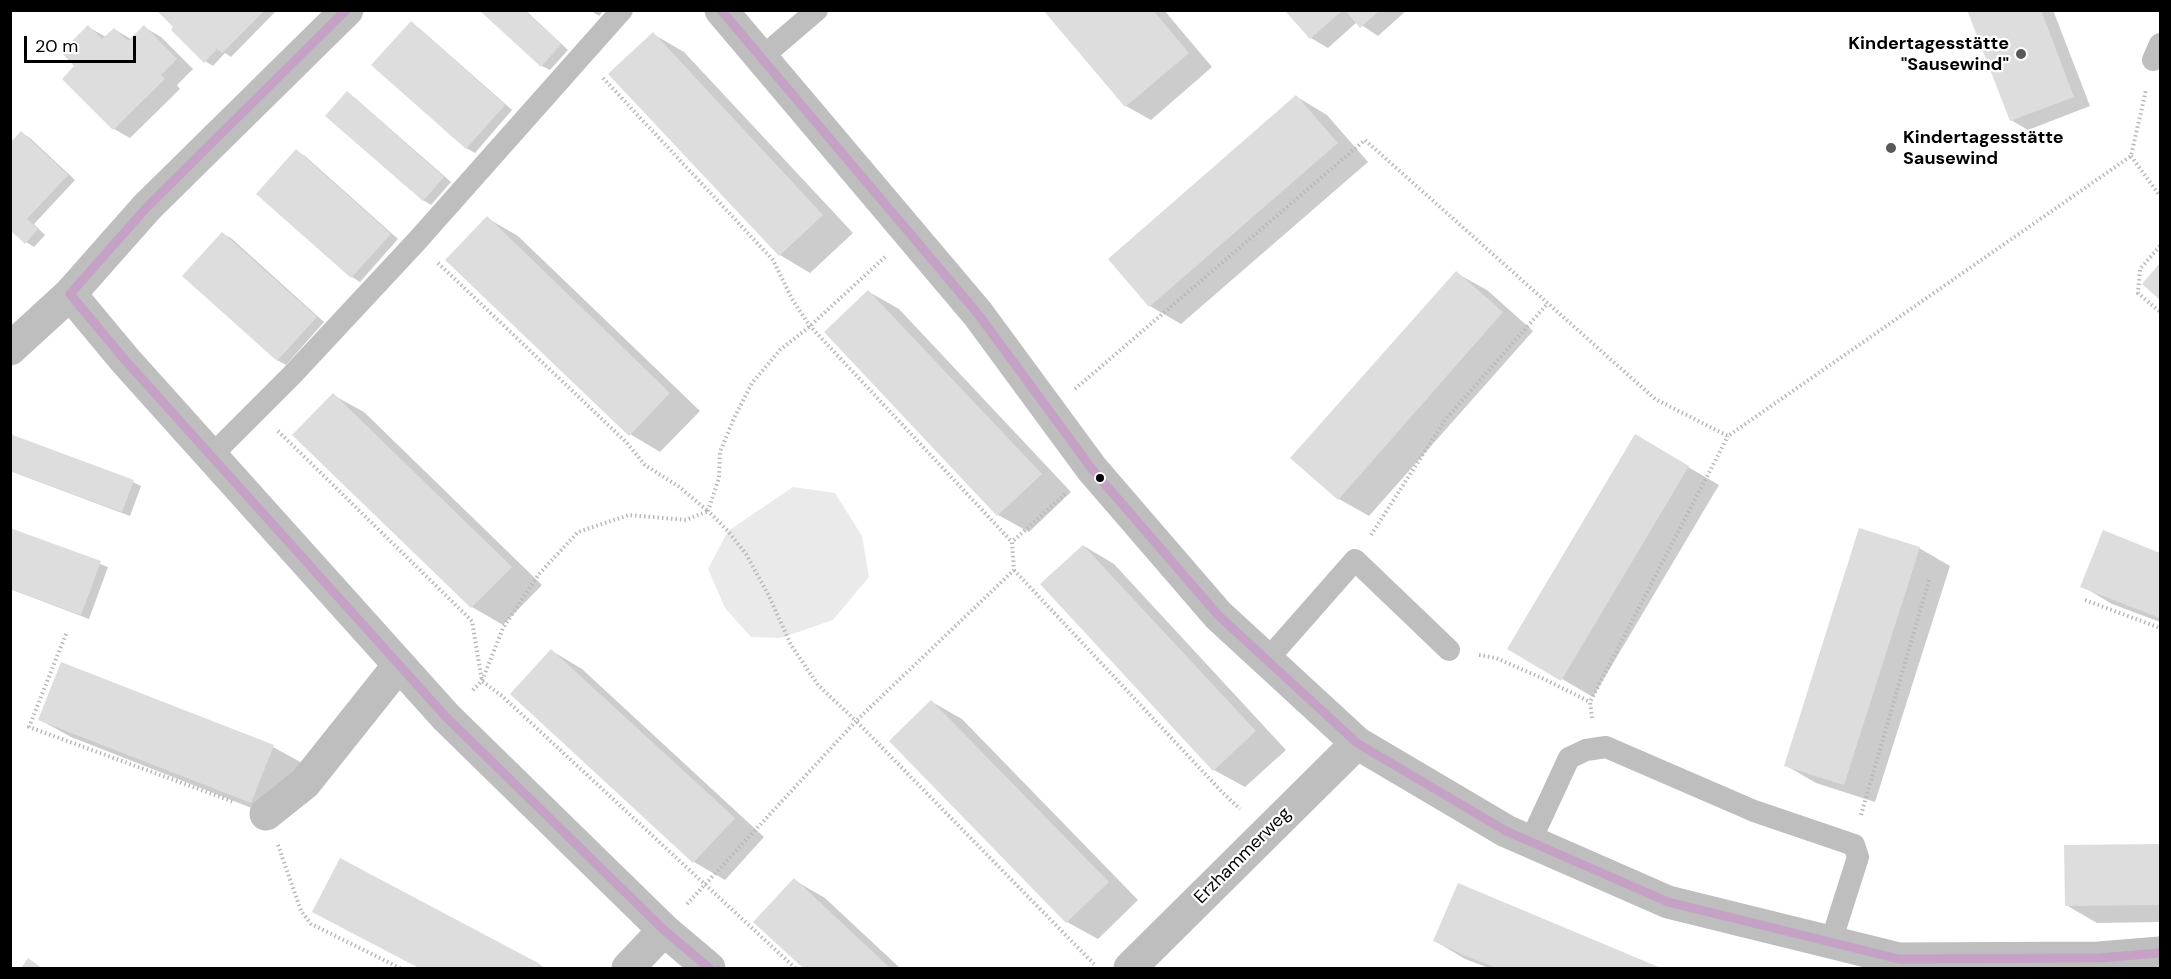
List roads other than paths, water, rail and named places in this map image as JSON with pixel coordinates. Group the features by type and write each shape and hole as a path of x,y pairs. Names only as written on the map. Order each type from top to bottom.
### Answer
{"street":[{"path":"10,349 70,294 147,207 347,10"},
{"path":"721,10 978,314 1092,469 1218,615 1357,743 1506,831 1668,902 1831,942 1899,964 2100,958 2160,953"},
{"path":"70,294 125,360 446,717 664,930 709,969"},
{"path":"266,814 306,783 399,665"},
{"name":"Erzhammerweg","path":"1130,969 1357,743"},
{"path":"628,969 664,930"}],"lane":[{"path":"211,456 292,375 416,242 622,10"},
{"path":"761,58 817,10"},
{"path":"1267,660 1355,560 1449,650"},
{"path":"1530,842 1569,758 1586,750 1606,747 1754,810 1854,845 1858,857 1831,942"}],"place":[{"name":"Kindertagesstätte \"Sausewind\"","path":"2021,54"},
{"name":"Kindertagesstätte Sausewind","path":"1891,148"}]}
